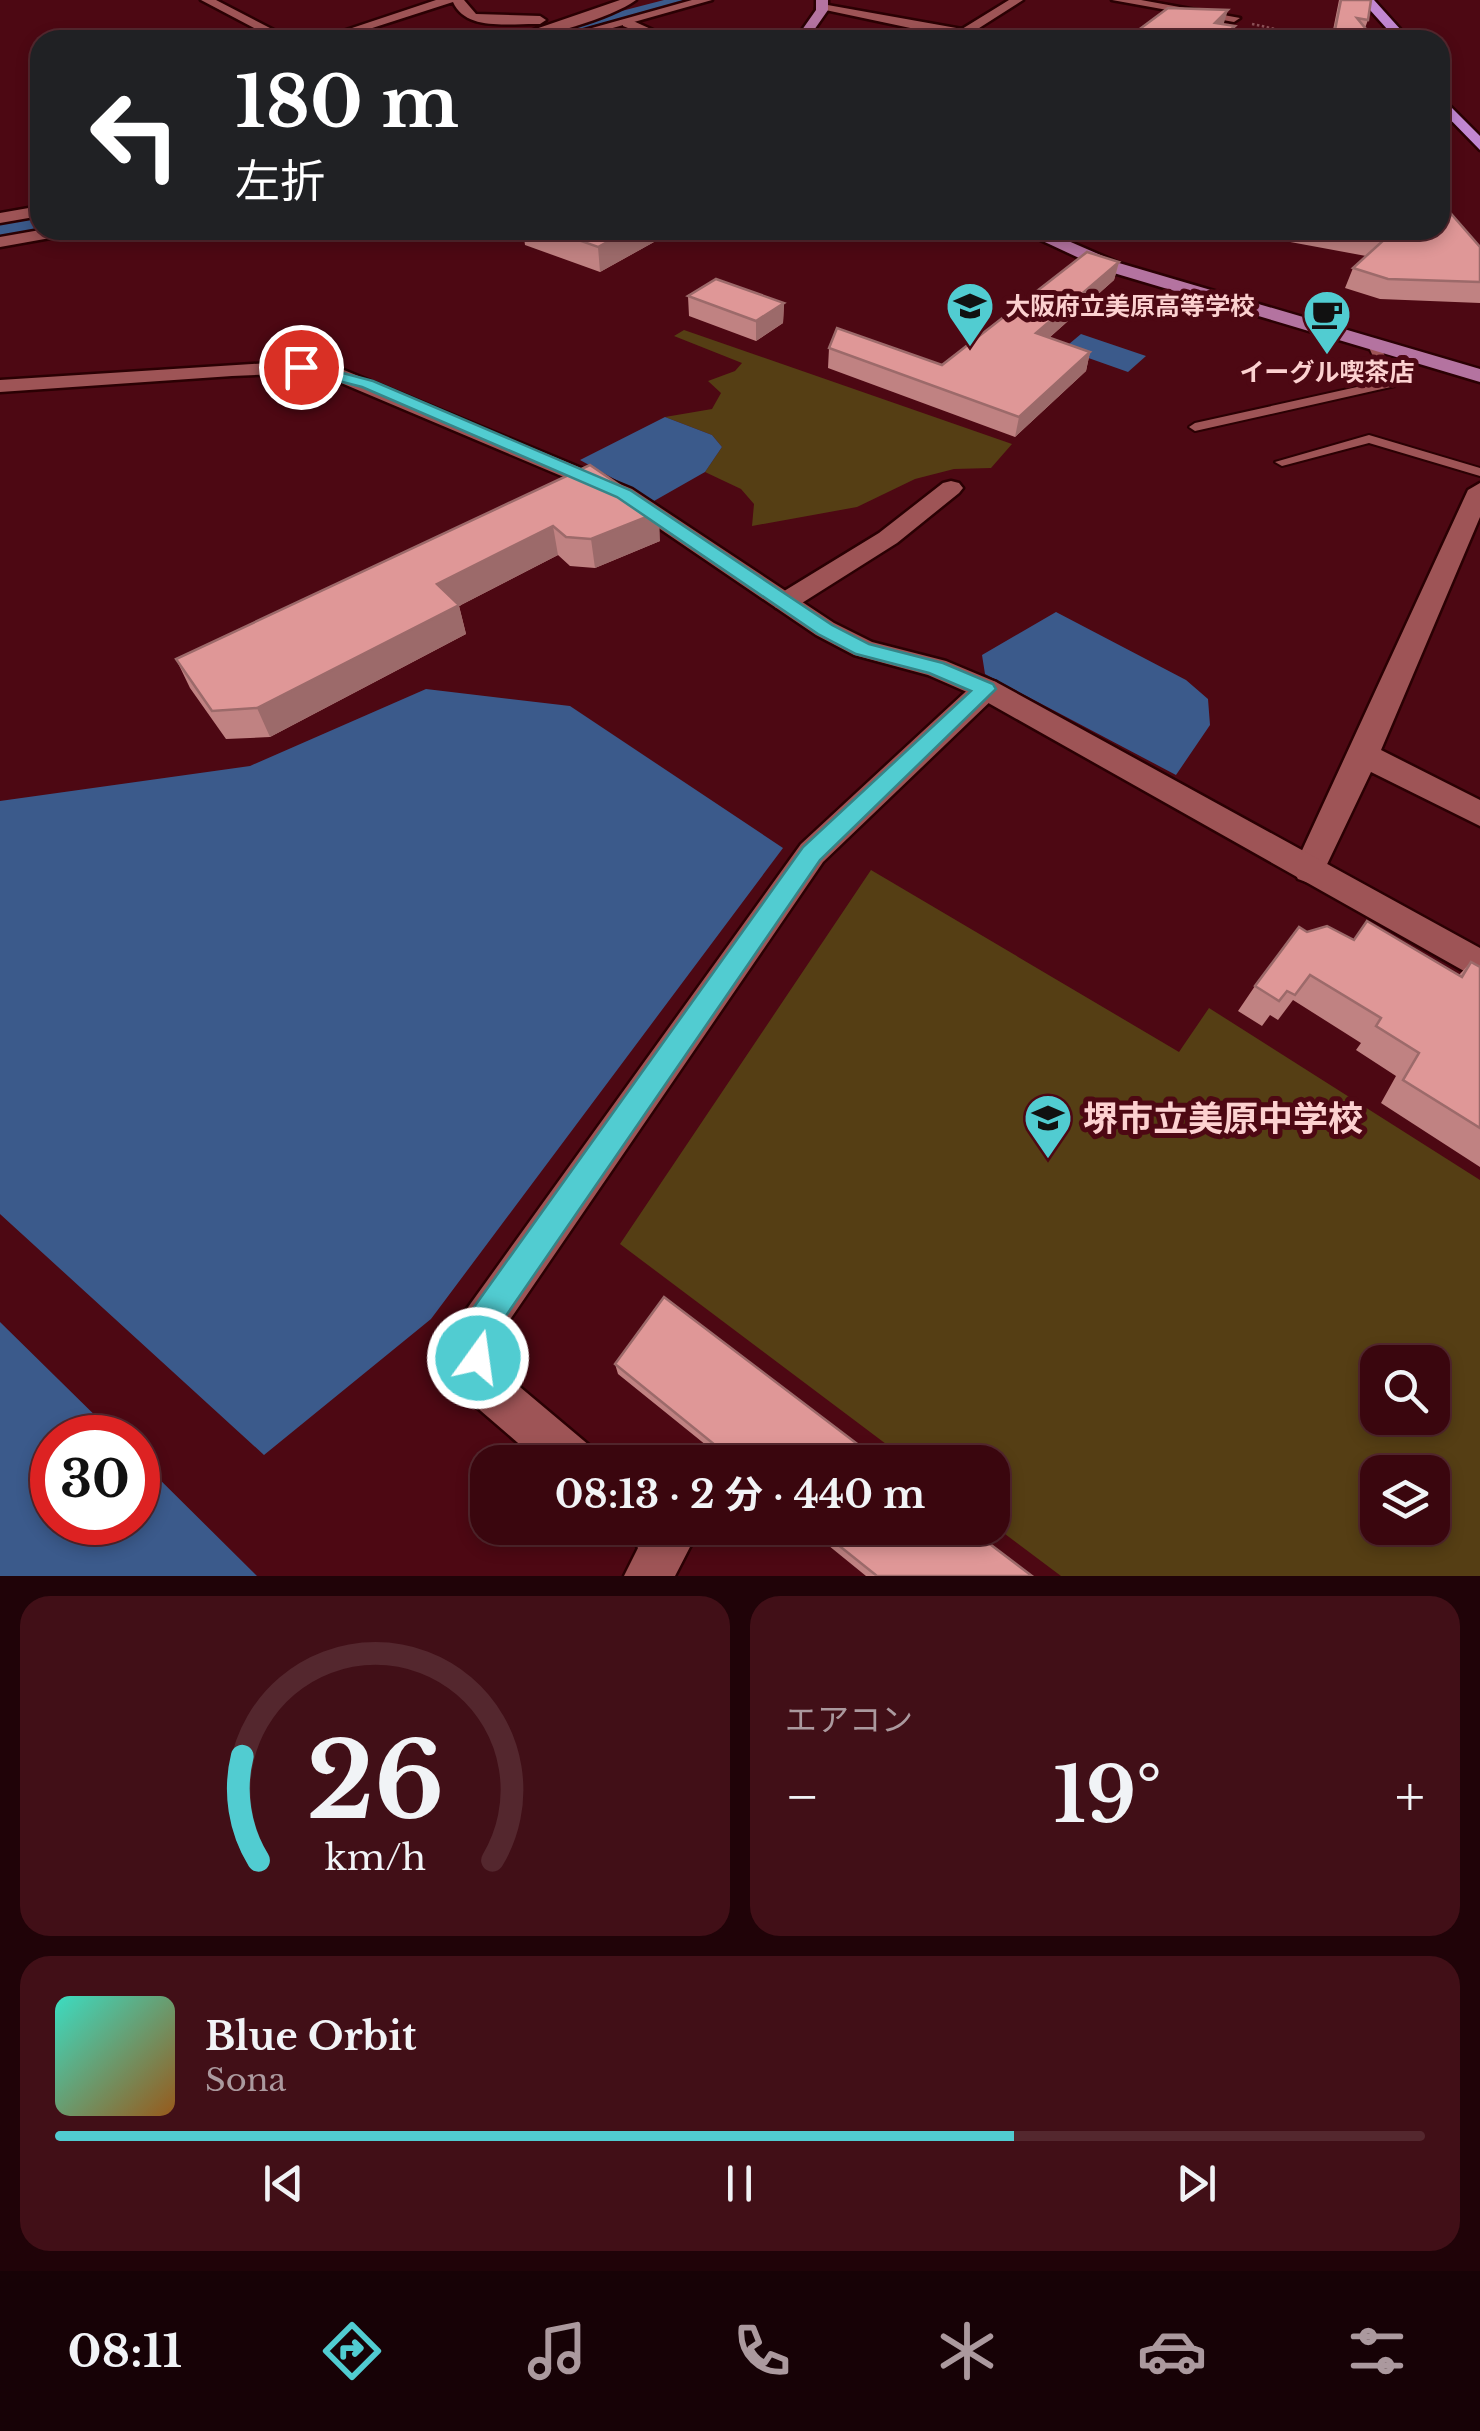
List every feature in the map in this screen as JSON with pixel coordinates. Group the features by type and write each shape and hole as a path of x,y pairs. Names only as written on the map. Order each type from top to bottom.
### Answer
{"highway":[{"path":"1352,0 1379,30"},
{"path":"1367,0 1395,30"},
{"path":"1450,91 1480,123"},
{"path":"1450,112 1480,145"}],"main road":[{"path":"807,30 822,4"},
{"path":"1050,240 1113,268 1480,376"}],"street":[{"path":"207,0 267,30"},
{"path":"354,30 448,0"},
{"path":"458,0 464,13 481,20 563,20"},
{"path":"536,30 630,0"},
{"path":"594,30 706,0"},
{"path":"968,30 1017,0"},
{"path":"1118,0 1234,18"},
{"path":"822,4 955,30"},
{"path":"608,8 625,22 645,30"},
{"path":"0,218 30,213"},
{"path":"0,242 30,237"},
{"path":"0,386 266,368 301,367 332,372 482,431 624,494 785,602 863,649 936,668 986,689 1480,965"},
{"path":"785,602 888,538 951,488"},
{"path":"1309,870 1480,492"},
{"path":"554,1445 481,1383 476,1332 812,853 986,689"},
{"path":"1364,755 1480,814"},
{"path":"648,1576 667,1545"}],"lane":[{"path":"1450,118 1457,120"},
{"path":"1195,427 1391,382 1373,343"},
{"path":"1282,462 1369,438 1480,472"}],"path":[{"path":"1234,18 1285,30"}],"shaded area":[{"path":"684,330 1012,444 991,468 954,469 915,479 857,507 752,526 754,504 741,489 705,472 722,447 712,435 665,417 712,409 721,393 708,381 735,371 742,363 674,336"},
{"name":"堺市立美原中学校","path":"871,870 1179,1052 1209,1008 1480,1180 1480,1576 1061,1576 1010,1538 1010,1445 887,1445 620,1244"}],"water":[{"path":"1081,334 1146,356 1128,372 1063,349"},
{"path":"665,417 712,435 722,447 705,472 654,501 580,460"},
{"path":"1056,612 1186,680 1208,699 1210,725 1176,775 985,674 982,655"},
{"path":"426,689 570,706 783,848 431,1319 264,1455 0,1214 0,801 250,766"},
{"path":"0,1322 95,1415 30,1415 30,1545 160,1545 160,1480 257,1576 0,1576"}],"building":[{"path":"1341,0 1371,0 1368,20 1357,18 1367,30 1335,30"},
{"path":"1168,8 1228,10 1215,23 1235,26 1230,30 1138,30"},
{"path":"1450,212 1480,247 1480,282 1388,279 1353,268 1384,240 1450,240"},
{"path":"578,240 611,240 598,247"},
{"path":"1087,252 1119,262 1036,333 1090,352 1019,417 829,348 837,328 942,365"},
{"path":"716,279 784,303 756,321 688,296"},
{"path":"590,465 659,512 591,539 566,537 553,526 437,584 459,605 257,708 212,711 176,659"},
{"path":"1367,921 1462,977 1471,962 1480,967 1480,1128 1403,1080 1419,1053 1376,1026 1381,1018 1310,975 1295,995 1287,991 1279,1001 1255,986 1299,927 1307,932 1327,926 1354,940"},
{"path":"664,1297 859,1445 715,1445 615,1364"},
{"path":"838,1545 991,1545 1032,1576 877,1576"}],"waterway":[{"path":"575,30 688,0"},
{"path":"0,229 30,224"}],"place":[{"name":"大阪府立美原高等学校","path":"970,348"},
{"name":"イーグル喫茶店","path":"1327,356"},
{"name":"堺市立美原中学校","path":"1048,1160"}],"route":[{"path":"301,367 368,384 592,478 624,494 825,629 863,649 936,668 986,689 812,853 476,1332 478,1358"}]}
